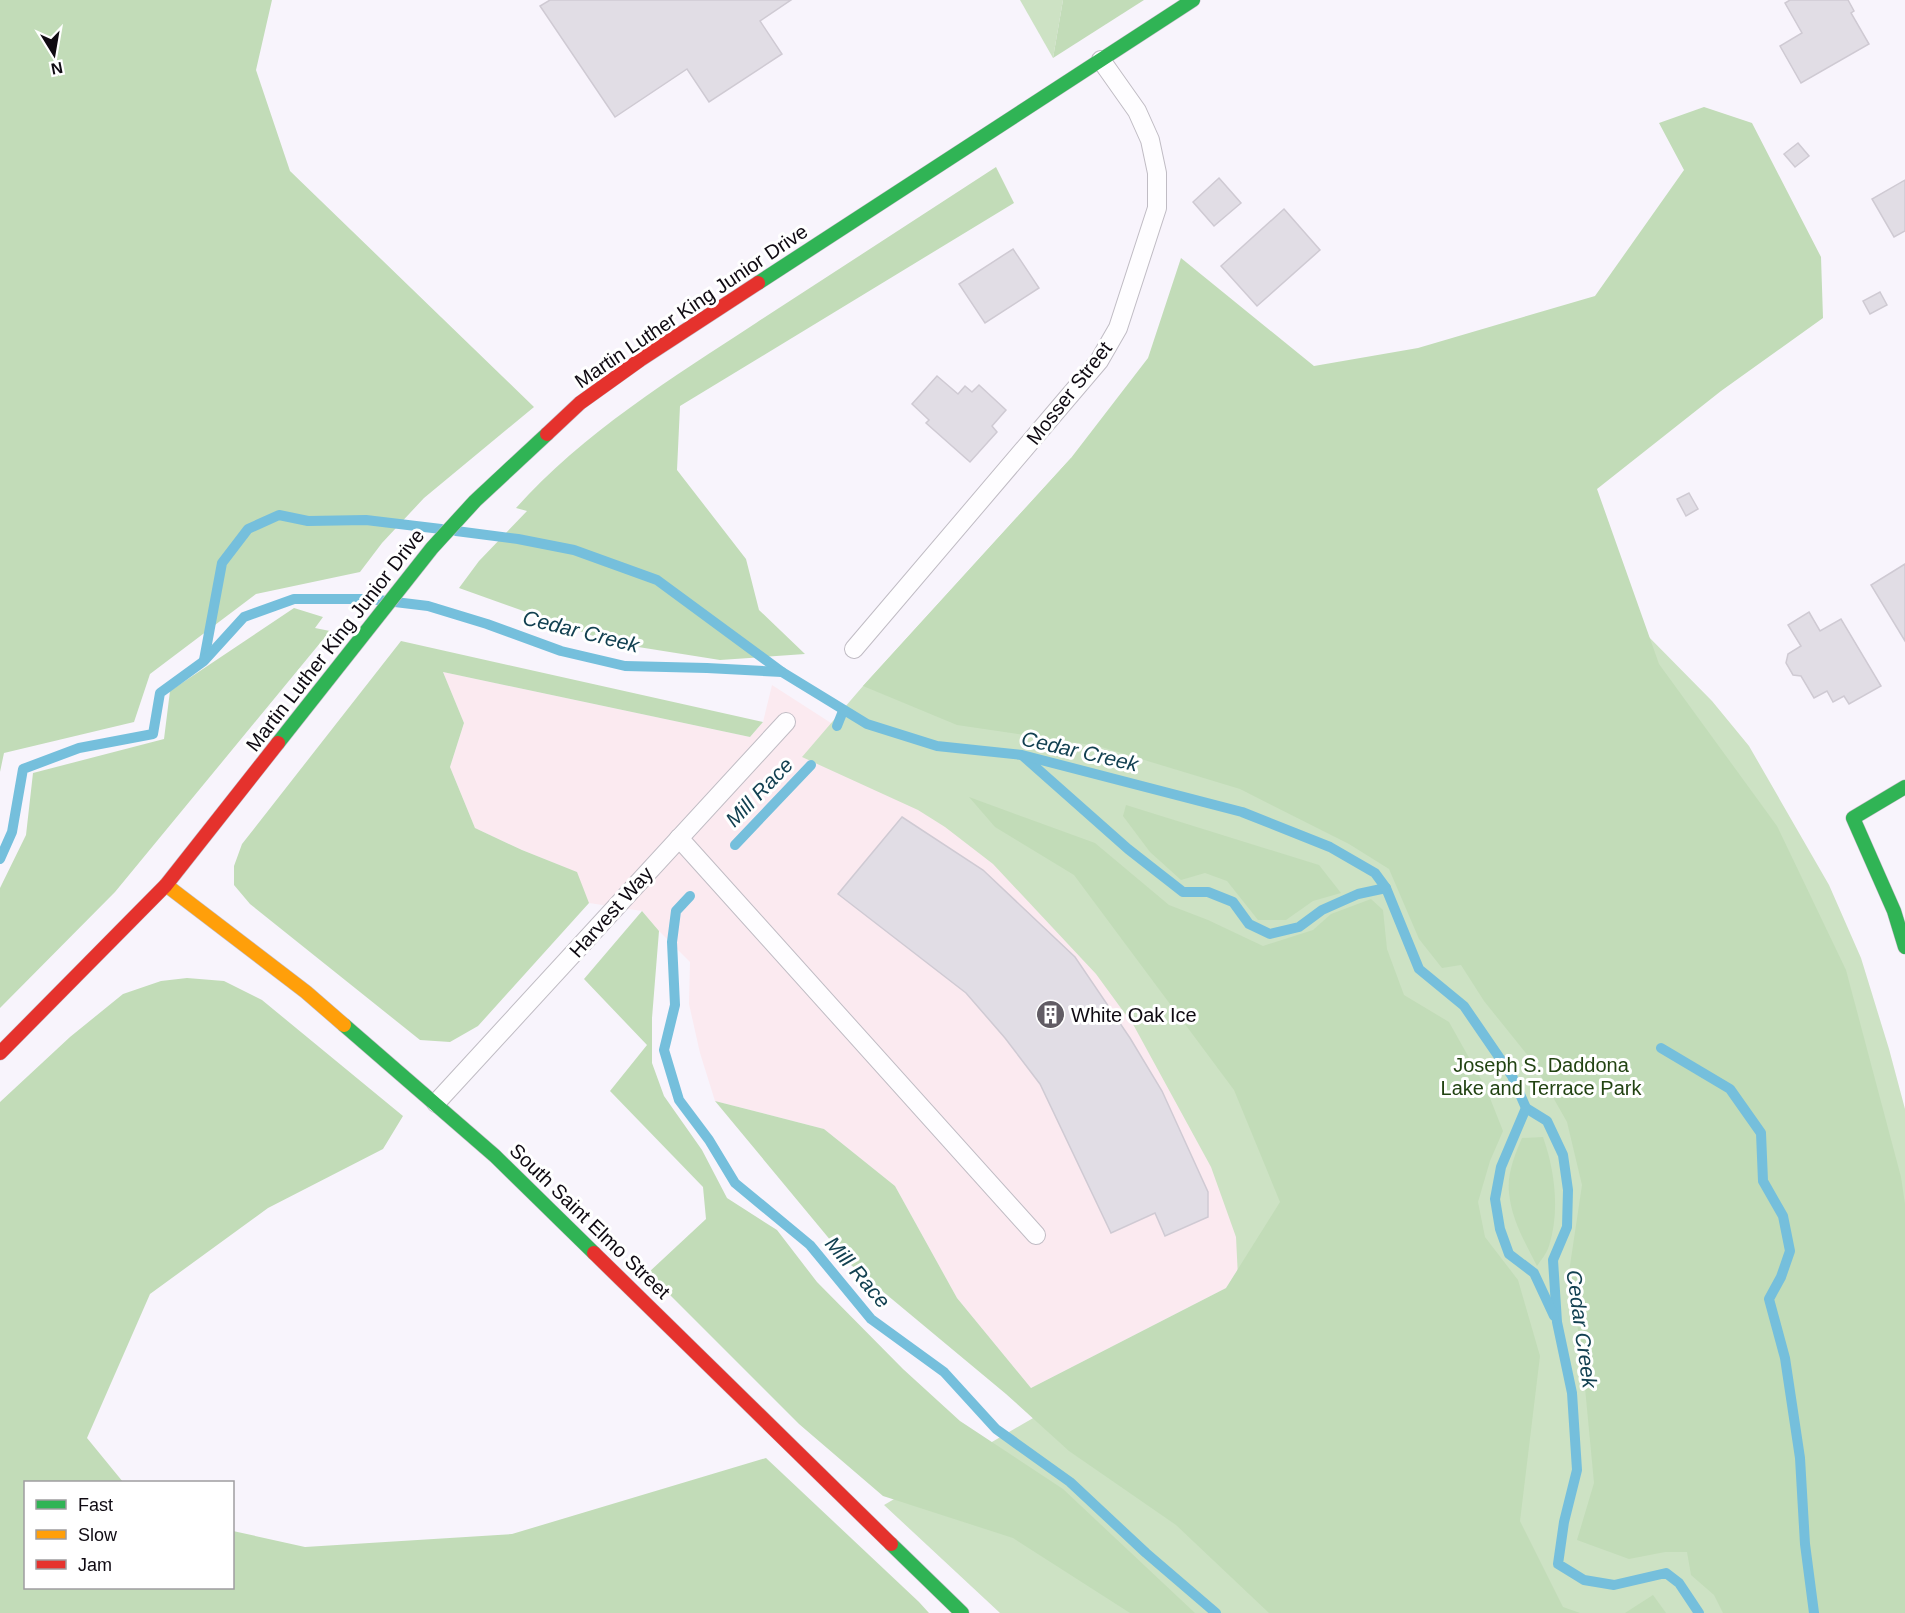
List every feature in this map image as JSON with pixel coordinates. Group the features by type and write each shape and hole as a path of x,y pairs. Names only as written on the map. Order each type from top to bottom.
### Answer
{"main road":[{"name":"Martin Luther King Junior Drive","path":"0,1053 166,885 432,548 475,501 580,404 640,360 1193,0"},
{"path":"1905,787 1853,818 1894,911 1905,947"},
{"name":"South Saint Elmo Street","path":"166,885 306,992 436,1102 503,1164 962,1613"}],"lane":[{"name":"Mosser Street","path":"854,649 1100,361 1118,328 1157,208 1157,173 1150,140 1137,111 1101,60"},
{"name":"Harvest Way","path":"436,1102 786,722"},
{"path":"679,838 1036,1235"}],"shaded area":[{"path":"443,672 750,737 763,722 772,685 845,732 969,797 1280,1202 1226,1288 1031,1388 957,1298 895,1186 824,1129 715,1101 700,1053 689,1004 690,962 642,911 589,903 576,872 475,828 450,767 464,723"}],"green space":[{"path":"0,0 272,0 256,70 290,171 534,407 424,498 382,543 360,572 256,594 150,674 134,722 4,753 0,772"},
{"path":"1020,0 1063,0 1053,58"},
{"path":"1063,0 1144,0 1053,58"},
{"path":"1704,107 1752,123 1821,257 1823,318 1721,391 1597,489 1659,664 1777,826 1846,970 1901,1177 1905,1204 1905,1613 1723,1613 1714,1595 1691,1575 1687,1552 1665,1552 1629,1559 1577,1540 1594,1483 1582,1356 1569,1272 1582,1185 1567,1122 1533,1062 1484,1001 1461,965 1442,968 1419,939 1389,869 1349,844 1240,789 1098,746 957,725 863,686 1071,458 1148,358 1181,258 1314,366 1418,348 1595,296 1684,170 1659,123"},
{"path":"996,167 1014,203 680,406 677,470 746,559 759,610 805,654 720,660 613,643 459,588 479,561 527,511 516,508 570,455 599,431 693,364"},
{"name":"Joseph S. Daddona Lake and Terrace Park","path":"1071,458 1643,631 1712,701 1749,746 1829,885 1861,958 1905,1109 1905,1613 1000,1613 884,1505 1239,1298 1236,1237 1211,1167 1134,1026 1096,974 993,864 945,827 918,810 802,757 863,686"},
{"path":"294,608 323,617 315,628 330,631 115,892 0,1008 0,888 26,835 33,773 164,739 170,691"},
{"path":"401,641 763,722 750,737 443,672 464,723 450,767 475,828 577,872 589,903 478,1026 450,1042 420,1040 250,904 234,885 234,866 242,844"},
{"path":"969,797 1095,843 1169,905 1208,920 1263,946 1313,930 1331,914 1371,899 1383,910 1387,949 1404,995 1449,1022 1486,1088 1503,1131 1490,1161 1478,1202 1485,1237 1518,1280 1540,1356 1520,1521 1563,1607 1580,1613 1269,1613 1176,1525 1069,1451 1006,1394 851,1265 715,1101 824,1129 895,1186 957,1298 1031,1388 1226,1288 1280,1202 1234,1090 1074,875 995,827"},
{"path":"1126,805 1319,865 1341,893 1313,901 1286,920 1258,920 1227,881 1205,873 1181,880 1150,852 1123,816"},
{"path":"642,911 659,931 652,1018 652,1063 664,1096 702,1150 727,1198 777,1230 817,1282 903,1369 960,1421 1063,1489 1195,1613 1130,1613 1013,1538 883,1496 799,1424 648,1273 706,1219 703,1187 610,1091 647,1045 584,979"},
{"path":"187,978 224,981 262,1000 403,1116 383,1149 268,1208 150,1294 87,1438 122,1481 24,1481 24,1589 234,1589 234,1531 305,1547 512,1534 766,1458 929,1613 0,1613 0,1102 70,1037 123,994 161,981"},
{"path":"1543,1137 1551,1163 1555,1205 1549,1246 1537,1266 1516,1221 1510,1202 1509,1178 1522,1138"},
{"path":"1653,1595 1666,1613 1625,1613"}],"building":[{"path":"550,0 791,0 760,21 782,54 709,102 687,69 615,117 540,6"},
{"path":"1790,0 1848,0 1854,11 1851,13 1869,44 1801,83 1780,46 1802,33 1785,3"},
{"path":"1798,143 1809,156 1795,167 1784,154"},
{"path":"1219,178 1241,203 1214,226 1193,202"},
{"path":"1905,180 1905,231 1894,237 1872,199"},
{"path":"1284,209 1320,250 1257,306 1221,266"},
{"path":"1013,249 1039,288 985,323 959,284"},
{"path":"1880,292 1887,305 1870,314 1863,301"},
{"path":"937,376 958,394 965,386 972,392 979,385 1006,410 992,426 997,432 970,462 926,423 929,420 912,404"},
{"path":"1689,493 1698,509 1686,516 1677,499"},
{"path":"1905,564 1905,641 1871,585"},
{"path":"1809,612 1820,631 1841,619 1881,686 1849,704 1844,696 1833,702 1827,691 1814,698 1801,676 1793,675 1786,663 1788,654 1801,646 1788,625"},
{"name":"White Oak Ice","path":"902,817 983,870 1075,957 1130,1038 1162,1091 1208,1192 1208,1217 1165,1236 1155,1213 1111,1233 1040,1084 1005,1038 966,993 838,894"}],"waterway":[{"path":"204,660 222,563 248,529 279,515 308,521 366,520 441,529"},
{"path":"456,531 518,539 574,550 657,580 782,672"},
{"name":"Cedar Creek","path":"0,859 12,832 23,769 79,748 153,734 160,693 204,661 244,617 294,599 370,599 428,606 487,624 561,651 625,666 782,672 867,724 937,746 1022,755 1242,812 1330,847 1375,873 1386,888 1419,969 1464,1006 1512,1076 1526,1108 1547,1121 1563,1155 1568,1190 1567,1227 1553,1260 1557,1322 1572,1393 1577,1470 1564,1522 1558,1564 1584,1580 1614,1585 1666,1573 1679,1583 1699,1613"},
{"name":"Mill Race","path":"837,726 843,711"},
{"path":"1023,756 1128,849 1183,892 1208,892 1233,902 1249,924 1270,934 1299,927 1322,910 1358,894 1386,888"},
{"name":"Mill Race","path":"735,845 811,765"},
{"name":"Mill Race","path":"690,896 676,911 672,942 675,1005 664,1050 679,1100 709,1140 735,1183 810,1245 871,1319 944,1372 996,1429 1070,1482 1146,1553 1216,1613"},
{"path":"1661,1048 1730,1089 1761,1133 1763,1181 1783,1216 1790,1251 1781,1277 1769,1299 1785,1358 1800,1458 1805,1544 1814,1613"},
{"path":"1526,1108 1501,1167 1495,1199 1500,1229 1509,1254 1534,1273 1554,1316"}],"traffic: fast":[{"path":"758,283 1193,0"},
{"path":"278,743 432,548 475,501 547,434"},
{"path":"1905,787 1853,818 1894,911 1905,947"},
{"path":"344,1025 495,1156 594,1253"},
{"path":"891,1544 962,1613"}],"traffic: slow":[{"path":"166,885 306,992 344,1025"}],"traffic: jam":[{"path":"547,434 580,403 640,360 758,283"},
{"path":"0,1053 166,885 278,743"},
{"path":"594,1253 891,1544"}],"place":[{"name":"White Oak Ice","path":"1050,1015"}]}
